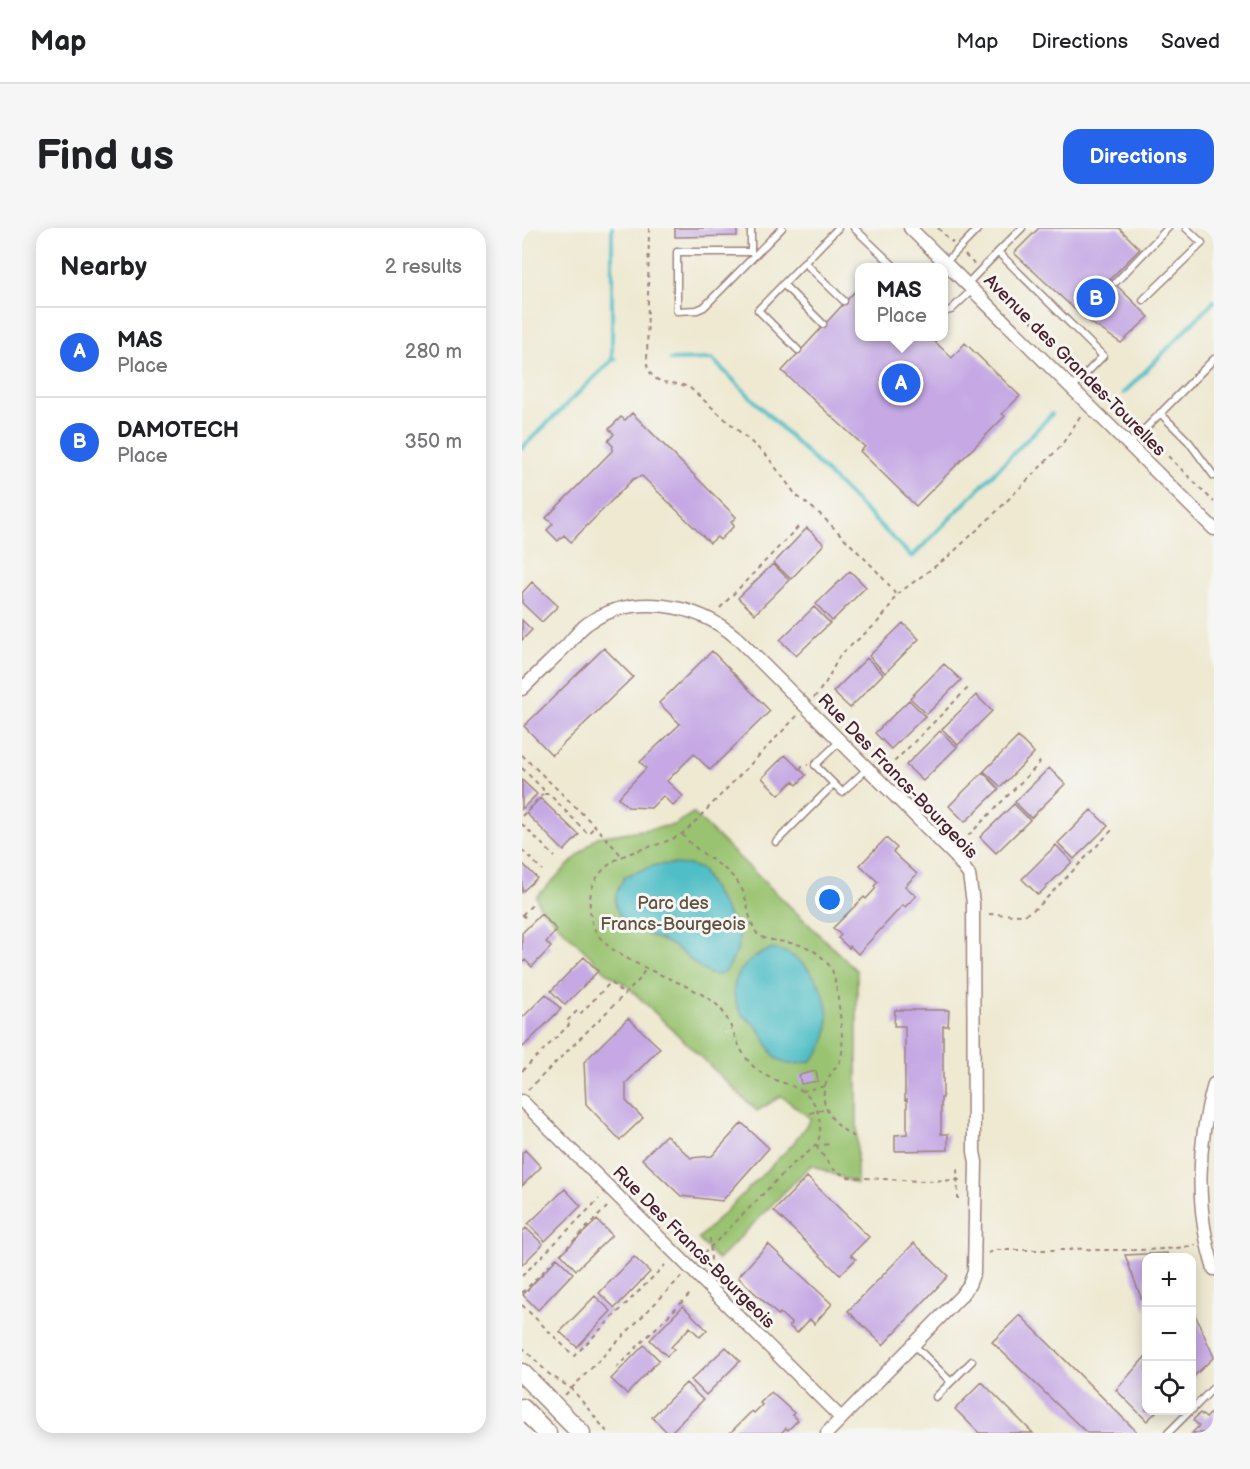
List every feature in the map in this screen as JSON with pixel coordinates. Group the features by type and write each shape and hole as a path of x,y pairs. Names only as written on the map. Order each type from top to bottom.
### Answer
{"street":[{"name":"Avenue des Grandes-Tourelles","path":"910,228 945,263"},
{"name":"Avenue des Grandes-Tourelles","path":"948,266 1214,529"},
{"name":"Rue Des Francs-Bourgeois","path":"522,689 579,631 598,618 634,607 671,607 701,615 728,631 962,864 971,881 973,895 974,1152 976,1162 975,1267 972,1279 960,1297 827,1433"},
{"path":"1214,1084 1205,1122 1201,1173 1204,1223 1214,1269"},
{"name":"Rue Des Francs-Bourgeois","path":"524,1106 841,1418"},
{"path":"522,1373 581,1433"},
{"path":"522,1408 547,1433"}],"lane":[{"path":"751,228 753,254"},
{"path":"753,254 677,252 677,311 697,310 704,307 753,254 782,228"},
{"path":"798,350 758,310 838,228"},
{"path":"855,228 892,263"},
{"path":"948,311 998,252 1022,228"},
{"path":"1116,282 1168,228"},
{"path":"1143,300 1202,243 1186,228"},
{"path":"945,263 977,229"},
{"path":"998,252 1103,356 1072,388"},
{"path":"804,262 844,301"},
{"path":"783,284 823,324"},
{"path":"1129,445 1214,359"},
{"path":"1160,413 1189,442 1214,476"},
{"path":"839,742 815,765 842,792 866,770"},
{"path":"776,843 834,784"},
{"path":"914,1344 950,1381"},
{"path":"936,1397 972,1361"},
{"path":"1196,1405 1214,1387"},
{"path":"1168,1433 1186,1415"}],"path":[{"path":"649,228 647,365 650,374 659,381 690,388 758,448 796,495 820,514 866,560 896,595"},
{"path":"938,228 950,240"},
{"name":"Avenue des Grandes-Tourelles","path":"968,258 974,263"},
{"name":"Avenue des Grandes-Tourelles","path":"986,276 1081,370"},
{"name":"Avenue des Grandes-Tourelles","path":"1090,378 1133,422"},
{"path":"812,701 840,655 876,624 888,610 896,595 949,556 994,514 1061,446 1078,417 1091,407 1103,391"},
{"name":"Avenue des Grandes-Tourelles","path":"1152,440 1214,502"},
{"path":"720,608 800,525"},
{"path":"888,768 969,687"},
{"path":"695,1262 794,1163 815,1146 820,1135 818,1112 812,1100 802,1091 771,1079 753,1067 739,1049 727,1020 716,1004 646,968 603,941 590,917 590,899 594,884 606,866 622,856 682,834 794,720"},
{"path":"522,755 595,826 622,856"},
{"path":"962,842 1038,765 1042,758"},
{"path":"800,769 803,765"},
{"path":"522,768 543,789 543,794"},
{"path":"522,816 543,794 549,794 588,834 595,826"},
{"path":"522,824 555,857"},
{"path":"989,914 1024,915 1038,907 1114,828"},
{"path":"682,834 690,843 727,870 738,883 745,893 753,926 759,936 808,948 831,967 838,990 843,1047 839,1062 828,1077 825,1086 826,1109 835,1123 855,1137"},
{"path":"522,850 542,870"},
{"path":"527,919 522,915 533,904"},
{"path":"532,1086 639,980 646,968"},
{"path":"522,1071 570,1025 566,1022 577,1011 580,1014 611,982 624,995"},
{"path":"810,1083 811,1089"},
{"path":"802,1091 825,1086"},
{"path":"810,1113 826,1109"},
{"path":"815,1146 830,1144"},
{"path":"815,1146 833,1169 847,1177 917,1181 958,1180"},
{"path":"957,1168 958,1199"},
{"path":"522,1276 599,1199"},
{"path":"522,1293 607,1207"},
{"path":"710,1238 711,1262"},
{"path":"991,1253 997,1250 1080,1248 1179,1249 1192,1245"},
{"path":"522,1305 574,1356 665,1265"},
{"path":"572,1389 684,1274"},
{"path":"616,1368 692,1292"},
{"path":"522,1347 549,1374 572,1389 608,1433"}],"green space":[{"name":"Parc des Francs-Bourgeois","path":"693,813 857,971 857,1184 811,1165 718,1260 698,1239 792,1145 811,1119 781,1096 757,1111 626,985 606,972 540,907 536,897 597,837 674,825"}],"water":[{"path":"656,865 690,865 701,869 738,931 739,943 736,953 726,971 719,975 704,971 675,947 632,927 625,922 616,907 616,895 625,876"},
{"path":"772,949 787,953 800,961 820,986 828,1016 827,1032 821,1049 811,1061 787,1064 780,1061 774,1056 756,1026 738,1008 734,986 741,970 755,957"}],"building":[{"path":"675,228 737,228 737,236 675,237"},
{"path":"1039,228 1119,228 1140,249 1110,279 1149,317 1121,343 1084,318 1014,253"},
{"path":"855,291 855,341 934,341 952,358 965,343 1020,396 1002,414 1005,416 916,506 860,451 865,447 782,371"},
{"path":"632,413 736,517 731,522 734,526 720,540 717,537 710,543 642,476 633,479 571,542 564,535 558,541 547,530 553,524 546,518 612,451 613,446 608,441 614,434 609,429 621,417 625,420"},
{"path":"807,528 824,544 791,579 774,563"},
{"path":"773,564 789,580 755,614 738,598"},
{"path":"850,571 866,587 832,621 816,604"},
{"path":"532,582 558,606 542,622 522,603 522,593"},
{"path":"814,607 830,623 796,656 780,640"},
{"path":"522,620 532,630 522,640"},
{"path":"903,623 919,639 885,673 869,656"},
{"path":"604,648 633,677 552,755 524,726"},
{"path":"712,651 770,711 710,770 694,754 667,781 683,796 673,806 663,796 651,808 628,807 618,798 646,768 640,762 680,724 659,703"},
{"path":"867,658 883,674 850,708 833,692"},
{"path":"944,664 961,680 927,714 910,698"},
{"path":"976,695 992,711 958,745 942,729"},
{"path":"909,700 925,716 891,749 875,733"},
{"path":"940,731 957,747 923,781 906,765"},
{"path":"1018,737 1034,753 1001,787 984,771"},
{"path":"785,755 806,775 797,785 793,781 779,795 762,778"},
{"path":"1049,768 1065,784 1031,818 1015,802"},
{"path":"983,772 999,789 965,822 949,806"},
{"path":"522,780 537,794 522,809"},
{"path":"540,798 579,835 564,851 526,813"},
{"path":"1014,804 1030,820 996,853 980,837"},
{"path":"1091,810 1108,826 1074,859 1058,843"},
{"path":"886,838 897,848 893,852 917,874 905,886 916,896 905,907 903,905 858,954 838,938 841,935 833,928 876,888 874,886 878,882 860,865"},
{"path":"1056,845 1072,862 1038,895 1022,879"},
{"path":"522,863 537,878 522,892"},
{"path":"541,914 557,930 546,942 551,947 532,967 525,960 522,963 522,933"},
{"path":"584,957 598,971 565,1005 551,991"},
{"path":"546,994 561,1009 522,1048 522,1018"},
{"path":"895,1010 949,1010 948,1026 943,1026 943,1098 941,1098 941,1134 948,1134 948,1150 895,1151 895,1135 907,1134 907,1099 905,1100 905,1026 894,1026"},
{"path":"628,1018 660,1048 626,1083 626,1101 643,1118 620,1140 586,1104 584,1062"},
{"path":"816,1071 818,1081 801,1084 799,1075"},
{"path":"742,1123 769,1148 722,1201 681,1196 642,1159 666,1135 691,1158 712,1156"},
{"path":"525,1150 541,1167 522,1186 522,1153"},
{"path":"807,1177 869,1237 851,1255 856,1259 840,1275 774,1211"},
{"path":"565,1189 581,1206 545,1241 528,1224"},
{"path":"597,1220 612,1235 576,1270 561,1254"},
{"path":"526,1228 543,1244 522,1265 522,1232"},
{"path":"914,1243 948,1276 883,1345 848,1311"},
{"path":"768,1244 832,1304 814,1324 810,1319 797,1333 789,1326 792,1324 780,1313 778,1315 738,1277"},
{"path":"1142,1254 1142,1300 1125,1255"},
{"path":"634,1257 650,1272 615,1308 599,1293"},
{"path":"557,1258 573,1273 538,1310 523,1295"},
{"path":"595,1296 611,1311 577,1347 560,1332"},
{"path":"683,1306 707,1330 700,1337 690,1327 671,1347 674,1349 667,1356 650,1340"},
{"path":"1020,1315 1136,1431 1133,1433 1087,1433 992,1342"},
{"path":"1196,1317 1214,1357 1196,1374"},
{"path":"644,1345 659,1360 627,1394 611,1379"},
{"path":"726,1347 740,1361 706,1395 691,1380"},
{"path":"1142,1361 1142,1415 1153,1415 1147,1421 1116,1390"},
{"path":"982,1382 1033,1433 979,1433 955,1409"},
{"path":"686,1383 703,1400 668,1433 652,1417"},
{"path":"771,1392 794,1413 792,1415 798,1420 788,1430 786,1428 781,1433 730,1433 752,1411 754,1413 762,1405 760,1403"},
{"path":"1214,1410 1214,1433 1192,1433 1199,1426 1193,1420 1200,1413 1206,1418"}],"waterway":[{"path":"612,228 612,360"},
{"path":"1124,393 1214,301"},
{"path":"522,448 615,359"},
{"path":"671,360 712,359 912,557 1052,414"}],"place":[{"name":"DAMOTECH","path":"1096,298"},
{"name":"MAS","path":"901,383"}]}
